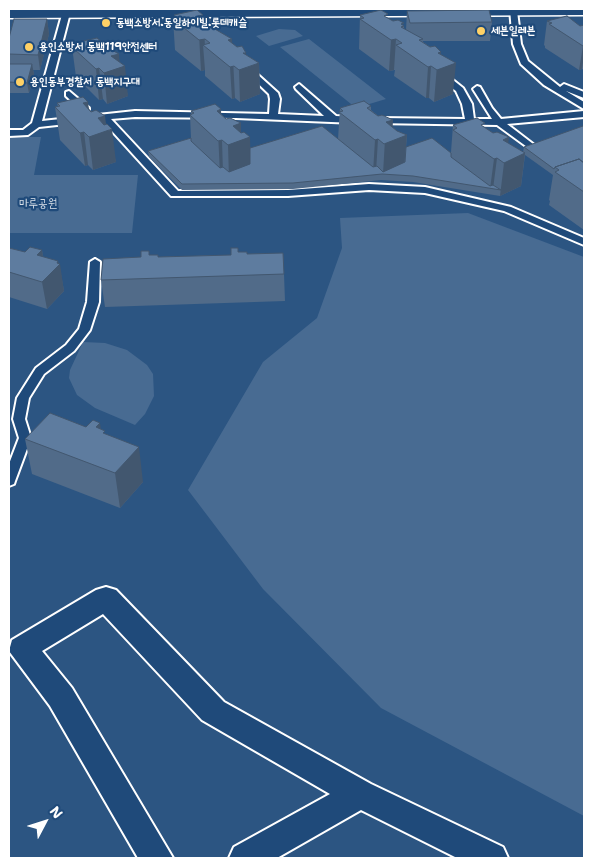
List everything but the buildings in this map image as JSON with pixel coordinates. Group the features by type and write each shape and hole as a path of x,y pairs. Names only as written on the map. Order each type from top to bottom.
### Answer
{"street":[{"path":"9,13 584,10"},
{"path":"156,858 61,698 22,648 106,598 213,712 360,794 491,858"},
{"path":"246,858 360,794"}],"lane":[{"path":"512,10 517,44 520,54 529,68 540,78 584,106"},
{"path":"36,124 66,13"},
{"path":"242,64 273,93 275,99 273,116"},
{"path":"432,68 460,90 467,104 470,123"},
{"path":"540,78 584,95"},
{"path":"299,87 333,119"},
{"path":"478,89 488,110 499,122 534,149"},
{"path":"69,94 98,117 175,194 288,193 374,187 424,190 507,209"},
{"path":"564,117 570,107 566,95"},
{"path":"9,133 25,133 36,124 98,117 153,114 273,116 377,122 470,123 584,114"},
{"path":"377,122 392,134"},
{"path":"360,176 374,187"},
{"path":"210,181 224,193"},
{"path":"482,193 507,209 584,242"},
{"path":"9,481 25,438 19,419 23,398 37,375 70,348 84,330 93,302 96,262"}],"green space":[{"path":"279,29 295,30 303,36 269,46 256,36"},
{"path":"309,39 386,99 356,108 280,47"},
{"name":"마루공원","path":"9,137 41,137 34,175 138,175 132,233 9,233"},
{"path":"468,213 584,257 584,816 381,708 263,589 188,490 263,362 317,318 342,248 340,218"},
{"path":"83,342 105,343 127,350 147,365 153,374 154,396 145,414 135,425 95,408 77,395 69,378 70,370"}],"place":[{"name":"동백소방서.동일하이빌.롯데캐슬","path":"106,23"},
{"name":"세븐일레븐","path":"481,31"},
{"name":"용인소방서 동백119안전센터","path":"29,47"},
{"name":"용인동부경찰서 동백지구대","path":"20,82"}]}
